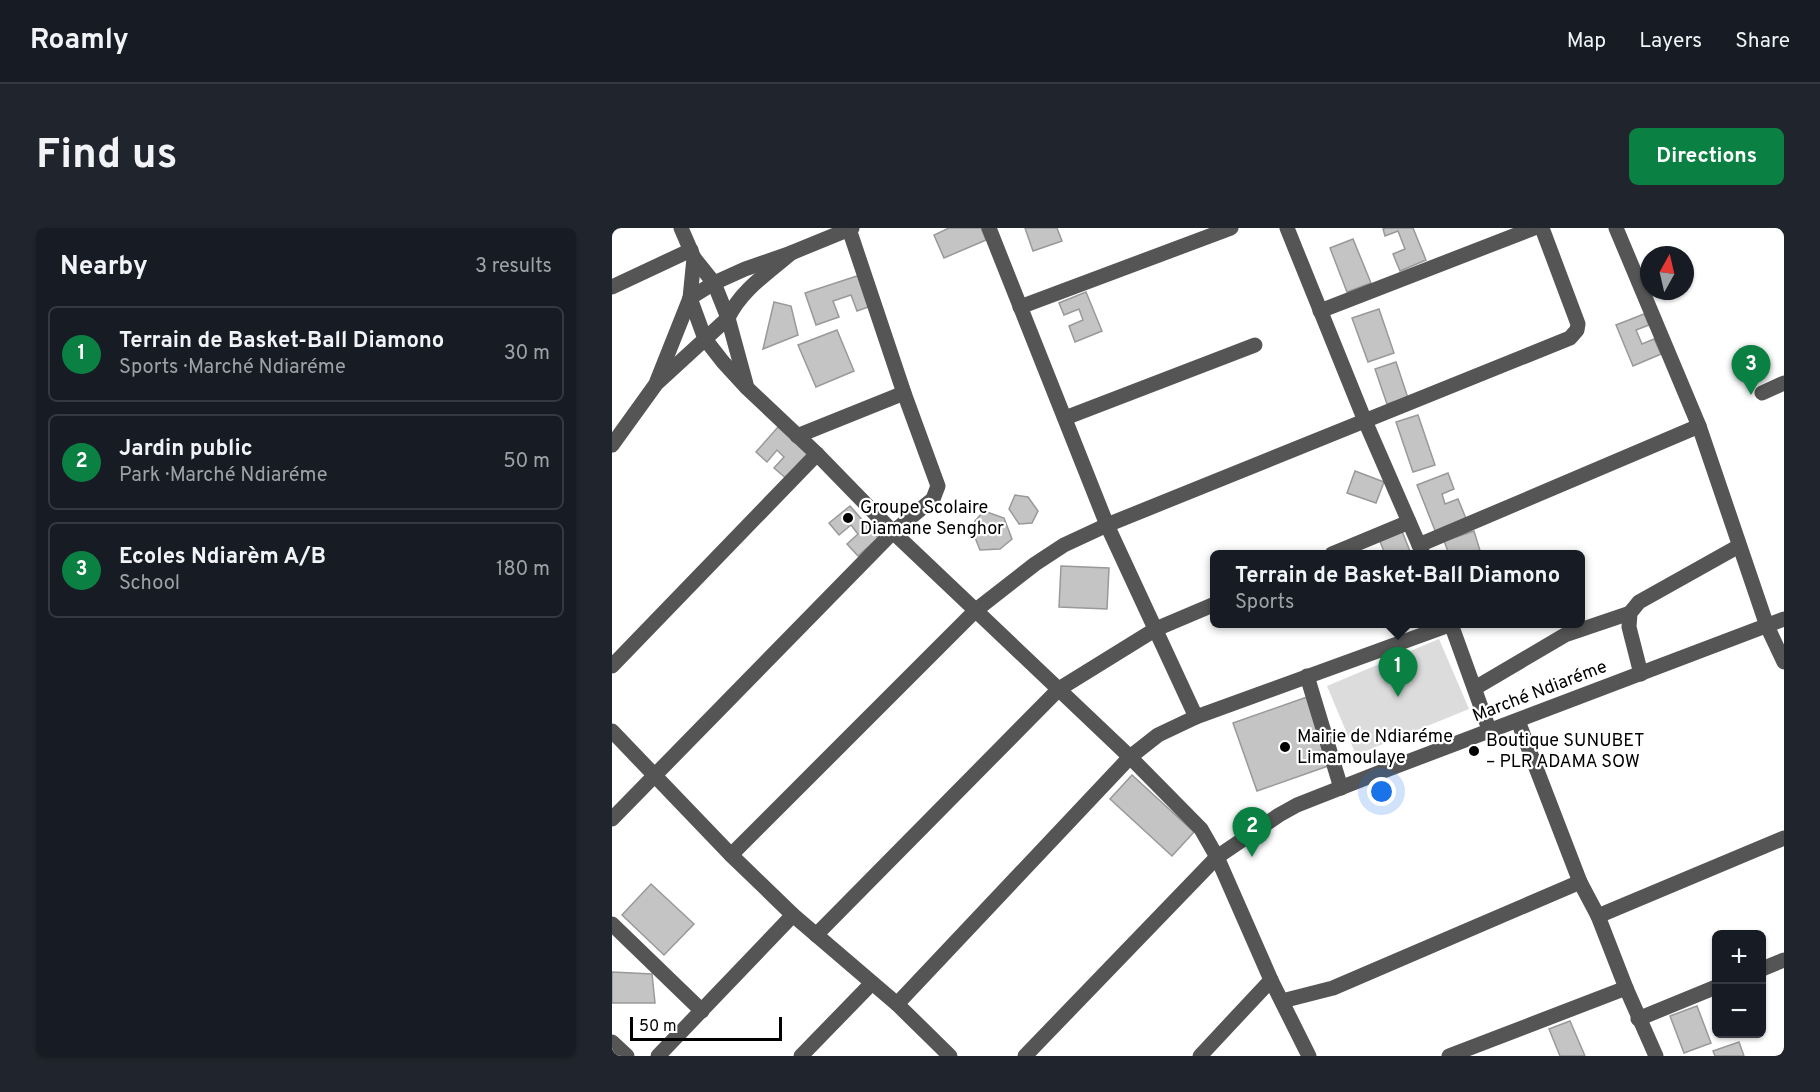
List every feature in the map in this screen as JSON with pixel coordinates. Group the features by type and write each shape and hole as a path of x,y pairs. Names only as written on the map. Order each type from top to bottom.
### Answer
{"street":[{"path":"681,228 692,254 714,283 728,318 747,387"},
{"path":"612,819 893,532 933,499 938,486 904,393 850,228 791,253 745,269 714,283 690,298"},
{"path":"989,228 1107,525 1196,717"},
{"path":"1020,307 1231,228"},
{"path":"1287,228 1365,421 1421,550 1699,426"},
{"path":"1320,312 1534,228"},
{"path":"731,855 976,610 1035,564 1064,545 1107,525 1570,338 1575,334 1578,324 1542,228"},
{"path":"1616,228 1699,426 1767,626 1784,662"},
{"path":"612,445 656,384 728,318 744,293 791,253"},
{"path":"612,287 692,254"},
{"path":"656,384 690,298 692,254"},
{"path":"690,298 705,339 747,387 893,532 1130,757 1201,829 1217,856 1271,980 1309,1056"},
{"path":"1065,418 1255,345"},
{"path":"1762,393 1784,383"},
{"path":"797,435 904,393"},
{"path":"612,666 817,454"},
{"path":"1344,550 1409,522"},
{"path":"1474,688 1565,635 1630,613 1639,602 1739,546"},
{"path":"816,935 1059,689 1156,628 1210,606"},
{"path":"1630,613 1629,627 1641,674"},
{"name":"Marché Ndiaréme","path":"1025,1056 1217,856 1260,826 1298,805 1341,788 1784,619"},
{"path":"897,1004 1130,757 1158,735 1196,717 1441,628"},
{"path":"1453,628 1490,732"},
{"path":"1307,676 1341,788"},
{"path":"1518,721 1580,882 1598,916 1638,1018 1656,1056"},
{"path":"612,731 731,855 793,915 897,1004 950,1056"},
{"path":"1598,916 1784,838"},
{"path":"1282,1001 1333,988 1580,882"},
{"path":"658,1056 793,915"},
{"path":"612,924 702,1011"},
{"path":"1766,967 1784,960"},
{"path":"1200,1056 1271,980"},
{"path":"801,1056 872,983"},
{"path":"1449,1056 1626,988"},
{"path":"1638,1018 1712,989"},
{"path":"612,1042 627,1056"}],"shaded area":[{"path":"1439,639 1469,709 1356,755 1327,686"}],"building":[{"path":"949,228 981,228 986,240 944,258 934,235"},
{"path":"1025,228 1057,228 1062,241 1033,251"},
{"path":"1413,228 1426,260 1400,271 1393,254 1405,249 1398,231 1385,236 1383,229"},
{"path":"1353,239 1371,283 1347,292 1330,248"},
{"path":"860,275 871,306 857,311 851,295 833,301 839,317 816,325 805,293"},
{"path":"1086,292 1102,331 1075,342 1069,326 1083,320 1079,309 1064,315 1059,303"},
{"path":"774,302 791,306 798,335 763,349"},
{"path":"1379,309 1394,353 1368,362 1352,318"},
{"path":"1644,314 1649,325 1636,330 1642,344 1654,339 1661,354 1633,366 1616,325"},
{"path":"837,330 854,371 816,387 798,345"},
{"path":"1396,362 1408,398 1387,404 1375,369"},
{"path":"1418,415 1435,465 1413,472 1396,422"},
{"path":"778,427 810,455 788,480 774,468 784,457 777,450 767,462 756,452"},
{"path":"1355,471 1384,482 1376,503 1347,493"},
{"path":"1448,473 1454,489 1442,494 1445,504 1458,499 1467,521 1436,533 1417,485"},
{"path":"1015,495 1028,497 1038,511 1032,523 1019,524 1009,509"},
{"path":"850,506 878,538 858,556 847,544 858,534 851,525 839,535 829,523"},
{"path":"984,511 1004,518 1012,539 1000,549 980,550 972,530 975,521"},
{"path":"1402,531 1409,550 1383,550 1379,539"},
{"path":"1474,531 1480,550 1447,550 1444,541"},
{"path":"1061,566 1109,568 1107,609 1059,607"},
{"path":"1307,697 1331,765 1257,791 1233,723"},
{"path":"1132,775 1194,832 1172,856 1110,799"},
{"path":"651,884 694,924 664,955 622,915"},
{"path":"612,972 652,974 655,1003 612,1003"},
{"path":"1697,1006 1711,1043 1684,1053 1670,1016"},
{"path":"1570,1021 1585,1056 1560,1056 1549,1029"},
{"path":"1739,1042 1744,1056 1715,1056 1713,1051"}],"place":[{"name":"Ecoles Ndiarèm A/B","path":"1751,395"},
{"name":"Groupe Scolaire Diamane Senghor","path":"848,518"},
{"name":"Terrain de Basket-Ball Diamono","path":"1398,697"},
{"name":"Mairie de Ndiaréme Limamoulaye","path":"1285,747"},
{"name":"Boutique SUNUBET – PLR ADAMA SOW","path":"1474,751"},
{"name":"Jardin public","path":"1252,857"}]}
